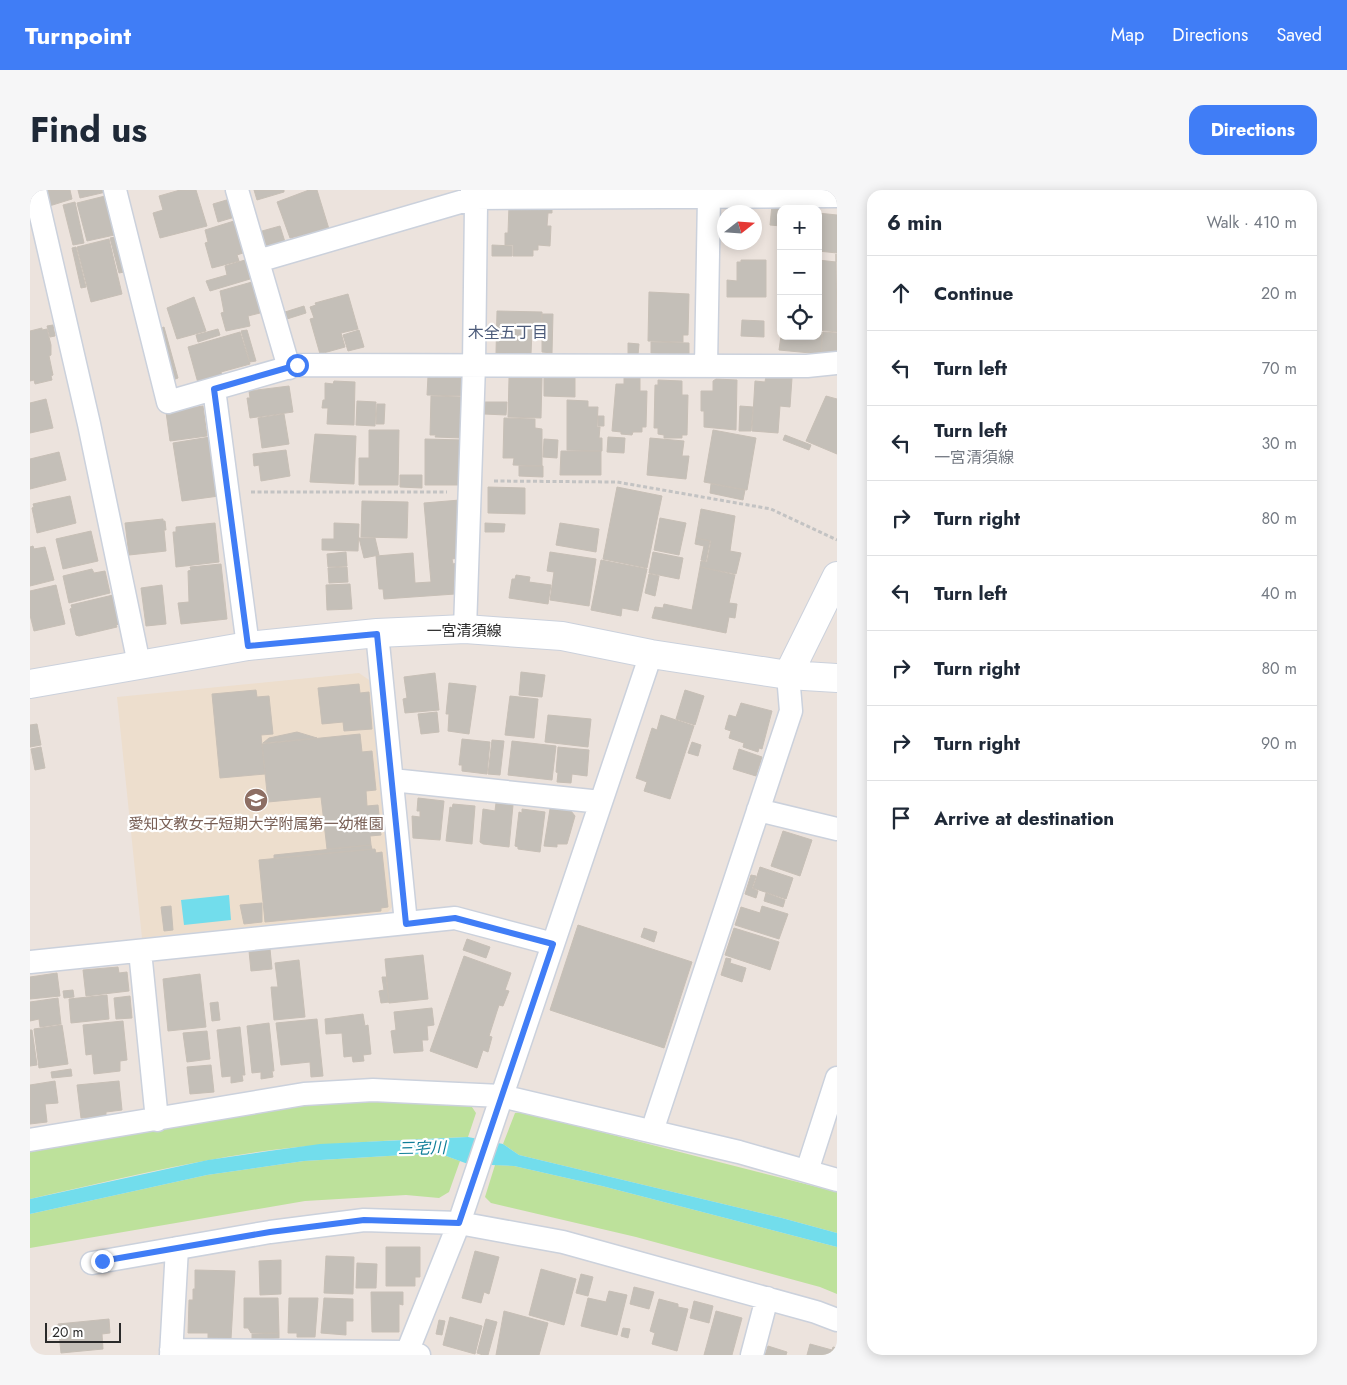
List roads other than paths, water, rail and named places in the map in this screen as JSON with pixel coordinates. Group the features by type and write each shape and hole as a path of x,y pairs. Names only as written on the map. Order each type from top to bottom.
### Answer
{"main road":[{"path":"788,675 837,576"},
{"name":"一宮清須線","path":"30,684 248,646 377,634 466,629 562,636 651,654 788,675 837,678"}],"street":[{"path":"35,190 89,424 139,664"},
{"path":"115,190 168,402 297,365 706,366 837,363"},
{"path":"237,190 289,368"},
{"path":"258,261 473,194 708,193 837,196"},
{"path":"706,366 708,193"},
{"path":"466,629 474,365 473,194"},
{"path":"214,389 248,646"},
{"path":"377,634 406,924"},
{"path":"177,1248 171,1353 411,1354 469,1194 651,654"},
{"path":"652,1130 791,710 788,675"},
{"path":"392,780 601,802"},
{"path":"758,810 837,829"},
{"path":"30,962 455,918 553,944"},
{"path":"140,950 157,1120"},
{"path":"807,1171 837,1078"},
{"path":"30,1140 304,1094 372,1090 498,1105 652,1130 837,1180"},
{"path":"92,1263 270,1232 364,1220 459,1223 563,1242 767,1298 837,1320"},
{"path":"752,1355 767,1298"}],"water":[{"path":"229,895 231,920 184,925 181,900"},
{"name":"三宅川","path":"468,1137 503,1144 519,1155 837,1233 837,1247 602,1186 514,1166 468,1164 438,1153 304,1161 207,1175 30,1214 30,1199 208,1160 320,1144"}],"place":[{"name":"愛知文教女子短期大学附属第一幼稚園","path":"256,800"}],"district":[{"name":"木全五丁目","path":"508,332"}]}
